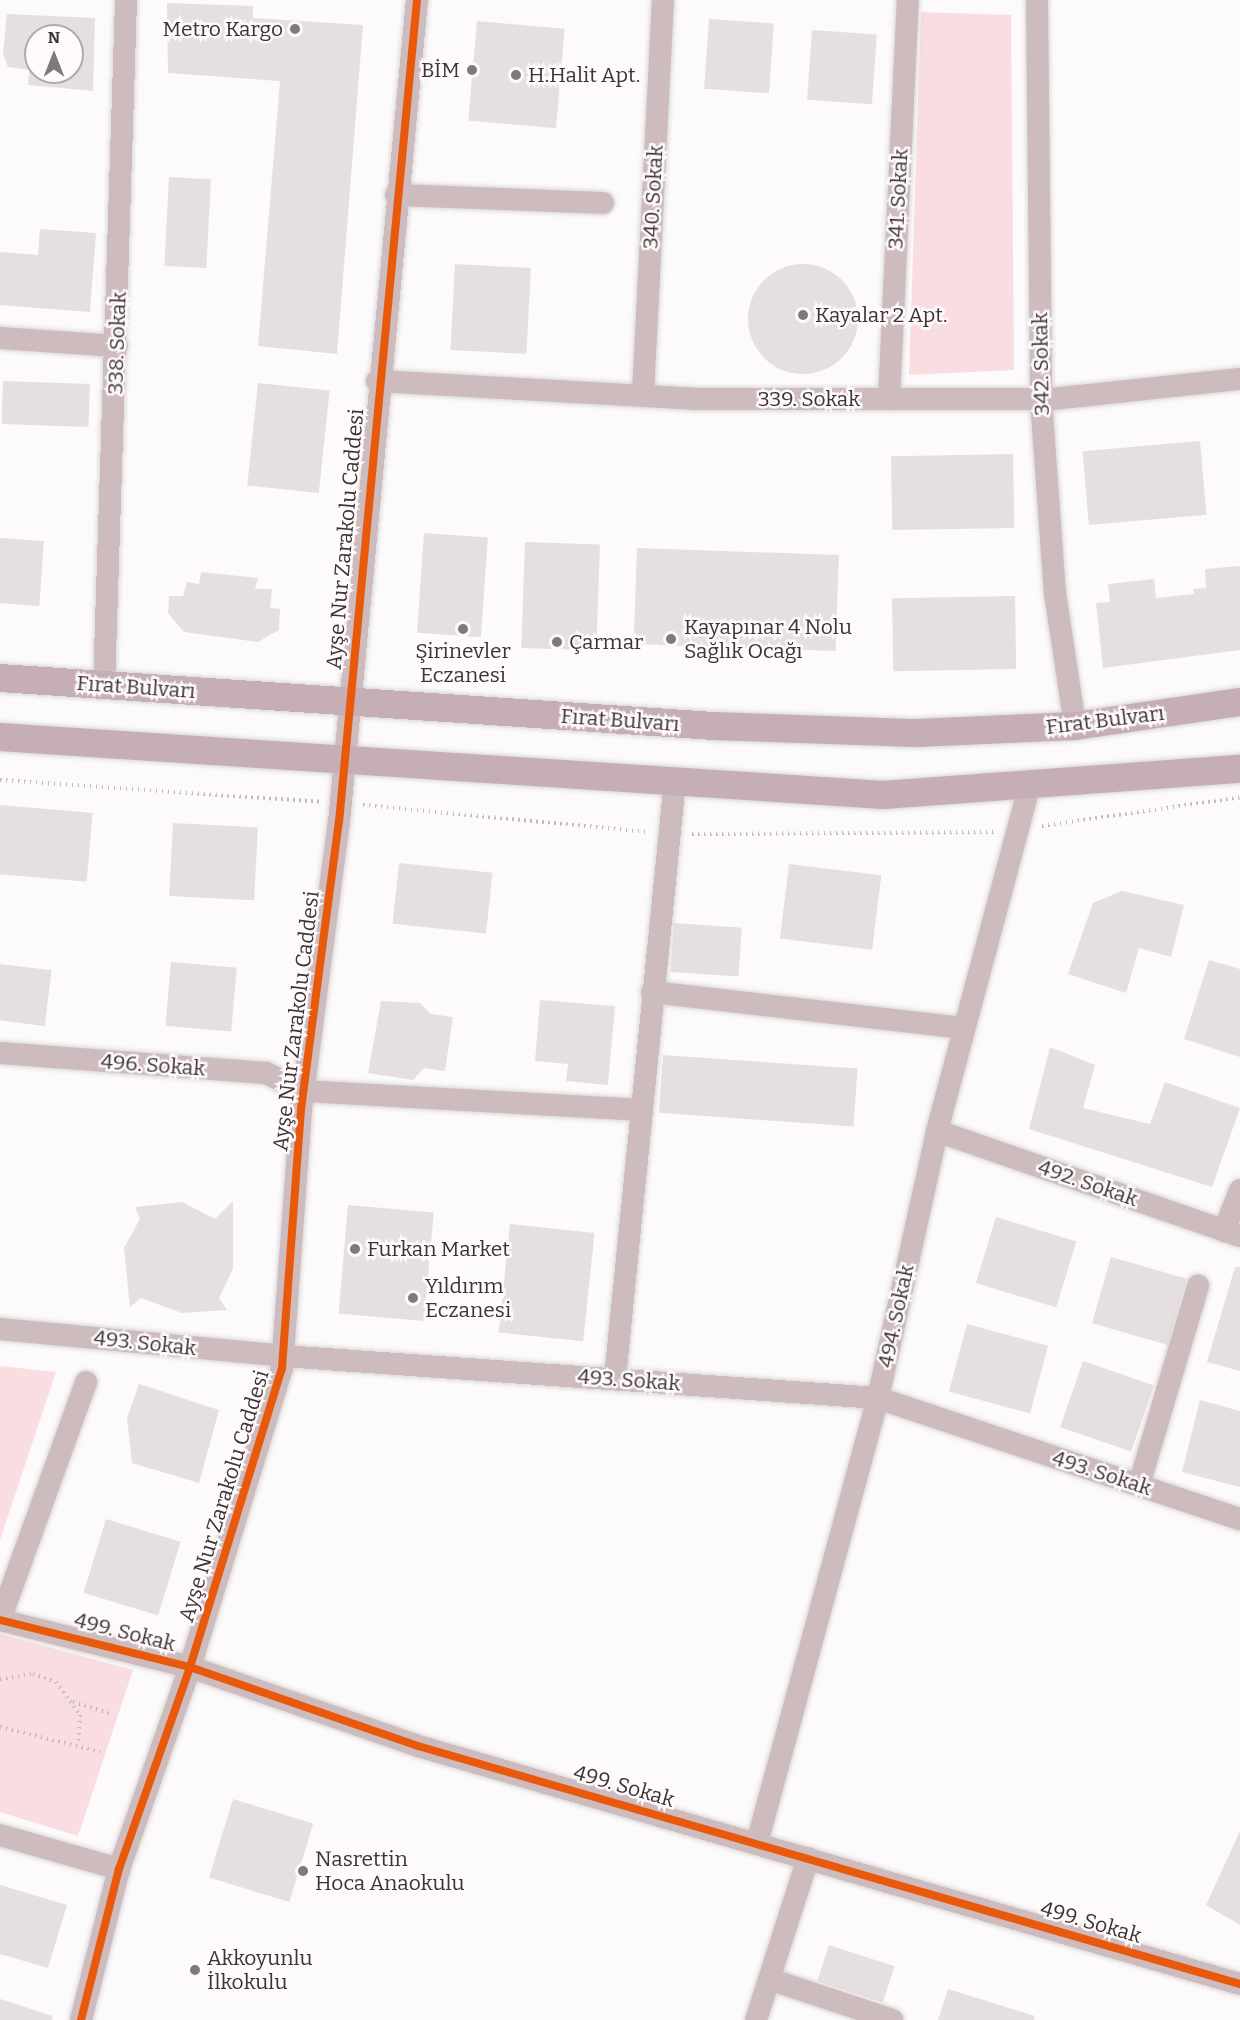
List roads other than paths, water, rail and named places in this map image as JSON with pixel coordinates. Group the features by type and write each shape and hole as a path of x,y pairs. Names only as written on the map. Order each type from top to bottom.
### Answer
{"main road":[{"name":"Fırat Bulvarı","path":"0,678 348,704 898,733 1075,726 1240,702"},
{"path":"0,737 344,763 883,795 1029,788 1240,769"}],"street":[{"name":"338. Sokak","path":"104,686 117,346 126,0"},
{"name":"Ayşe Nur Zarakolu Caddesi","path":"81,2020 119,1869 190,1667 283,1356 303,1091 340,803 377,381 417,0"},
{"name":"340. Sokak","path":"643,394 663,0"},
{"name":"341. Sokak","path":"889,399 908,0"},
{"name":"342. Sokak","path":"1037,0 1041,399 1055,593 1075,726"},
{"path":"396,195 603,203"},
{"path":"0,338 117,346"},
{"name":"339. Sokak","path":"377,381 643,394 889,399 1041,399 1240,379"},
{"path":"615,1378 640,1110 675,781"},
{"name":"494. Sokak","path":"757,1843 878,1398 937,1131 1029,788"},
{"path":"652,992 964,1028"},
{"name":"496. Sokak","path":"0,1053 266,1073 303,1091"},
{"path":"303,1091 640,1110"},
{"name":"492. Sokak","path":"937,1131 1232,1233"},
{"path":"1232,1233 1240,1190"},
{"path":"1139,1485 1198,1286"},
{"name":"493. Sokak","path":"0,1329 283,1356 878,1398 1240,1519"},
{"path":"0,1620 86,1382"},
{"name":"499. Sokak","path":"0,1620 190,1667 418,1746 1240,1983"},
{"path":"0,1835 119,1869"},
{"path":"756,2020 808,1858"},
{"path":"769,1979 892,2020"}],"place":[{"name":"Metro Kargo","path":"295,29"},
{"name":"BİM","path":"472,70"},
{"name":"H.Halit Apt.","path":"516,75"},
{"name":"Kayalar 2 Apt.","path":"803,315"},
{"name":"Şirinevler Eczanesi","path":"463,629"},
{"name":"Kayapınar 4 Nolu Sağlık Ocağı","path":"671,639"},
{"name":"Çarmar","path":"557,642"},
{"name":"Furkan Market","path":"355,1249"},
{"name":"Yıldırım Eczanesi","path":"413,1298"},
{"name":"Nasrettin Hoca Anaokulu","path":"303,1871"},
{"name":"Akkoyunlu İlkokulu","path":"195,1970"}]}
